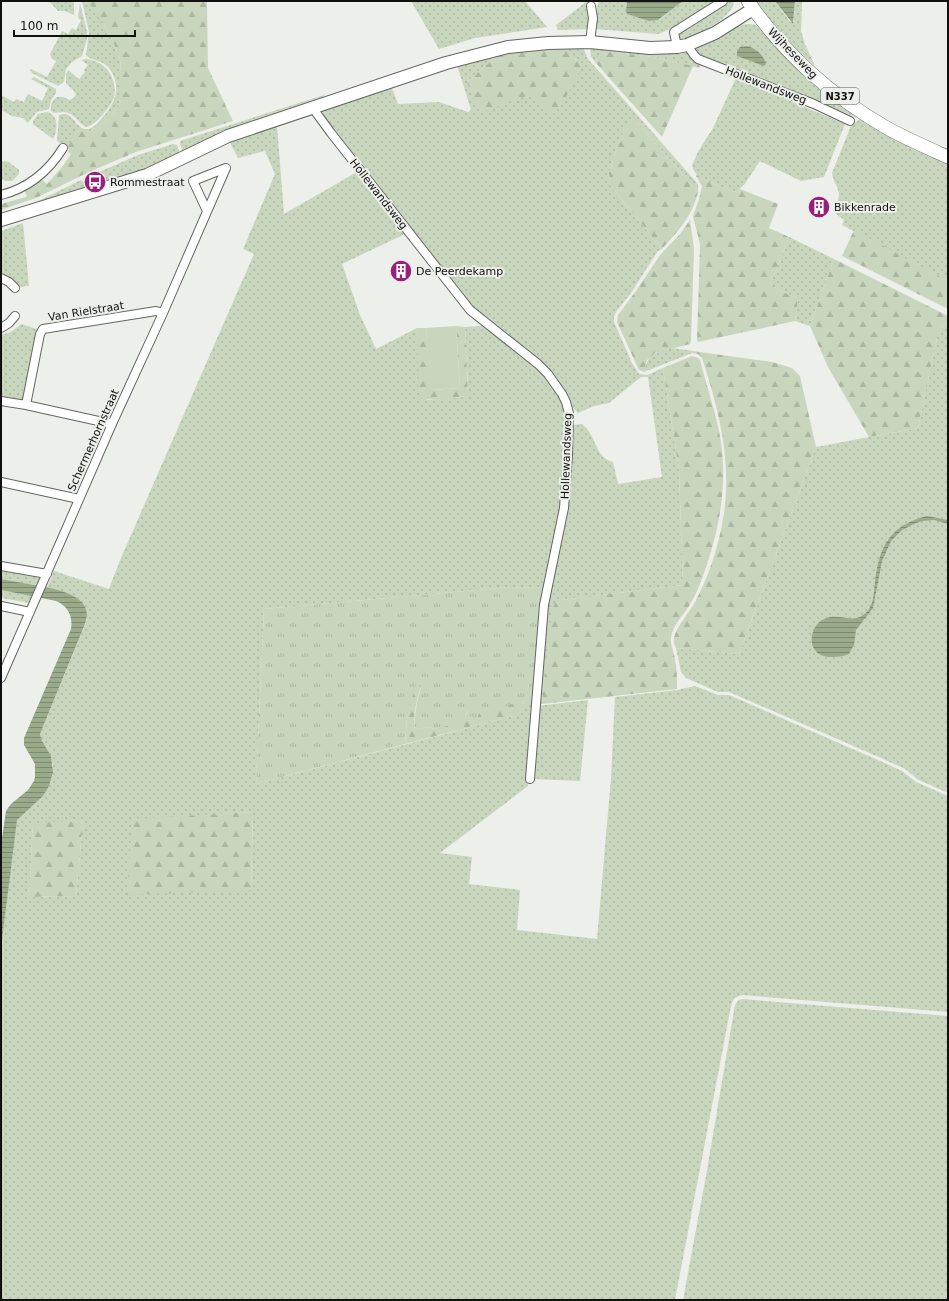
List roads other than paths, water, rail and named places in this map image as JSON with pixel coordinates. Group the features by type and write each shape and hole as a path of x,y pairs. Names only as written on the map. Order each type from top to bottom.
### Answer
{"main road":[{"path":"1,220 147,175 228,136 312,107 477,54 508,47 590,42 650,48 682,46 715,33 751,5"},
{"name":"Wijheseweg","path":"751,5 775,35 819,80 862,112 888,128 948,157"}],"street":[{"path":"682,46 674,32 723,1"},
{"path":"590,42 593,18 592,6"},
{"name":"Hollewandsweg","path":"682,46 698,59 814,104 850,121"},
{"name":"Hollewandsweg","path":"312,107 330,133 466,306 538,364 555,383 566,402 569,413 564,508 541,624 530,779"},
{"path":"1,195 19,189 33,181 50,167 63,148"},
{"name":"Schermerhornstraat","path":"1,678 226,168 193,181 207,211"},
{"path":"1,278 9,282 15,288"},
{"name":"Van Rielstraat","path":"26,405 40,334 43,329 156,311 163,313"},
{"path":"1,328 10,323 15,316"},
{"path":"1,401 112,424"},
{"path":"1,482 79,499"},
{"path":"1,566 47,574"},
{"path":"1,606 30,612"}],"place":[{"name":"Rommestraat","path":"95,182"},
{"name":"Bikkenrade","path":"819,207"},
{"name":"De Peerdekamp","path":"401,271"}]}
